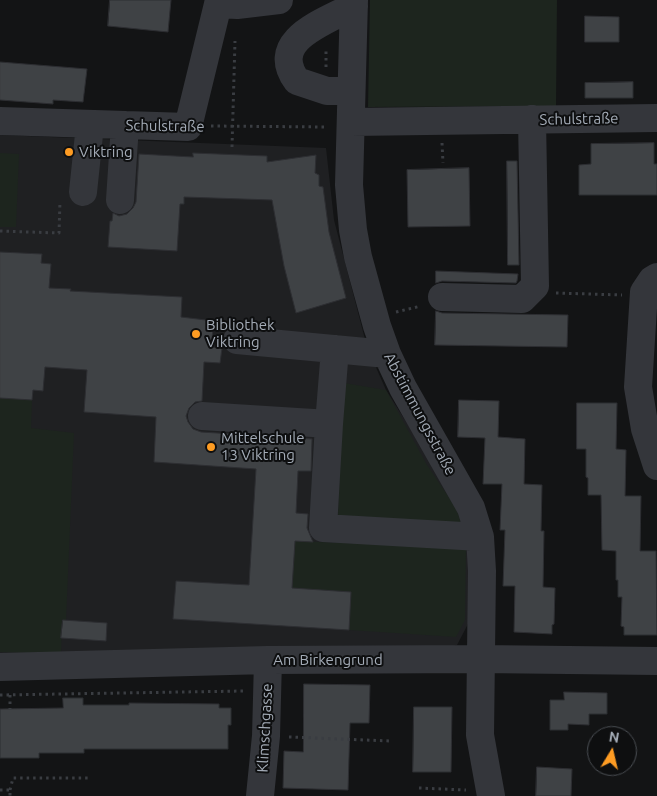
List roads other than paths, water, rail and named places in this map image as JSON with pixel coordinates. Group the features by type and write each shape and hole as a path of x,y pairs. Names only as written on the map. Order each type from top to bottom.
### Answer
{"street":[{"path":"225,3 279,0"},
{"name":"Schulstraße","path":"0,121 188,127 225,3"},
{"path":"351,91 327,91 297,81 288,63 289,54 294,42 306,32 354,3"},
{"name":"Abstimmungsstraße","path":"354,3 351,91 340,125 349,185 353,230 358,257 387,354 403,388 471,508 480,537 482,572 480,735 490,794"},
{"name":"Schulstraße","path":"340,125 532,119 657,118"},
{"path":"442,297 522,299 535,286 532,119"},
{"path":"83,192 90,125"},
{"path":"120,200 125,125"},
{"path":"650,287 638,387 644,429 657,466"},
{"path":"237,340 387,354"},
{"path":"335,349 323,528 480,537"},
{"path":"202,416 330,424"},
{"name":"Am Birkengrund","path":"0,667 268,660 480,659 657,662"},
{"name":"Klimschgasse","path":"260,796 266,736 268,660"}],"place":[{"name":"Viktring","path":"69,152"},
{"name":"Bibliothek Viktring","path":"196,334"},
{"name":"Mittelschule 13 Viktring","path":"211,447"}]}
